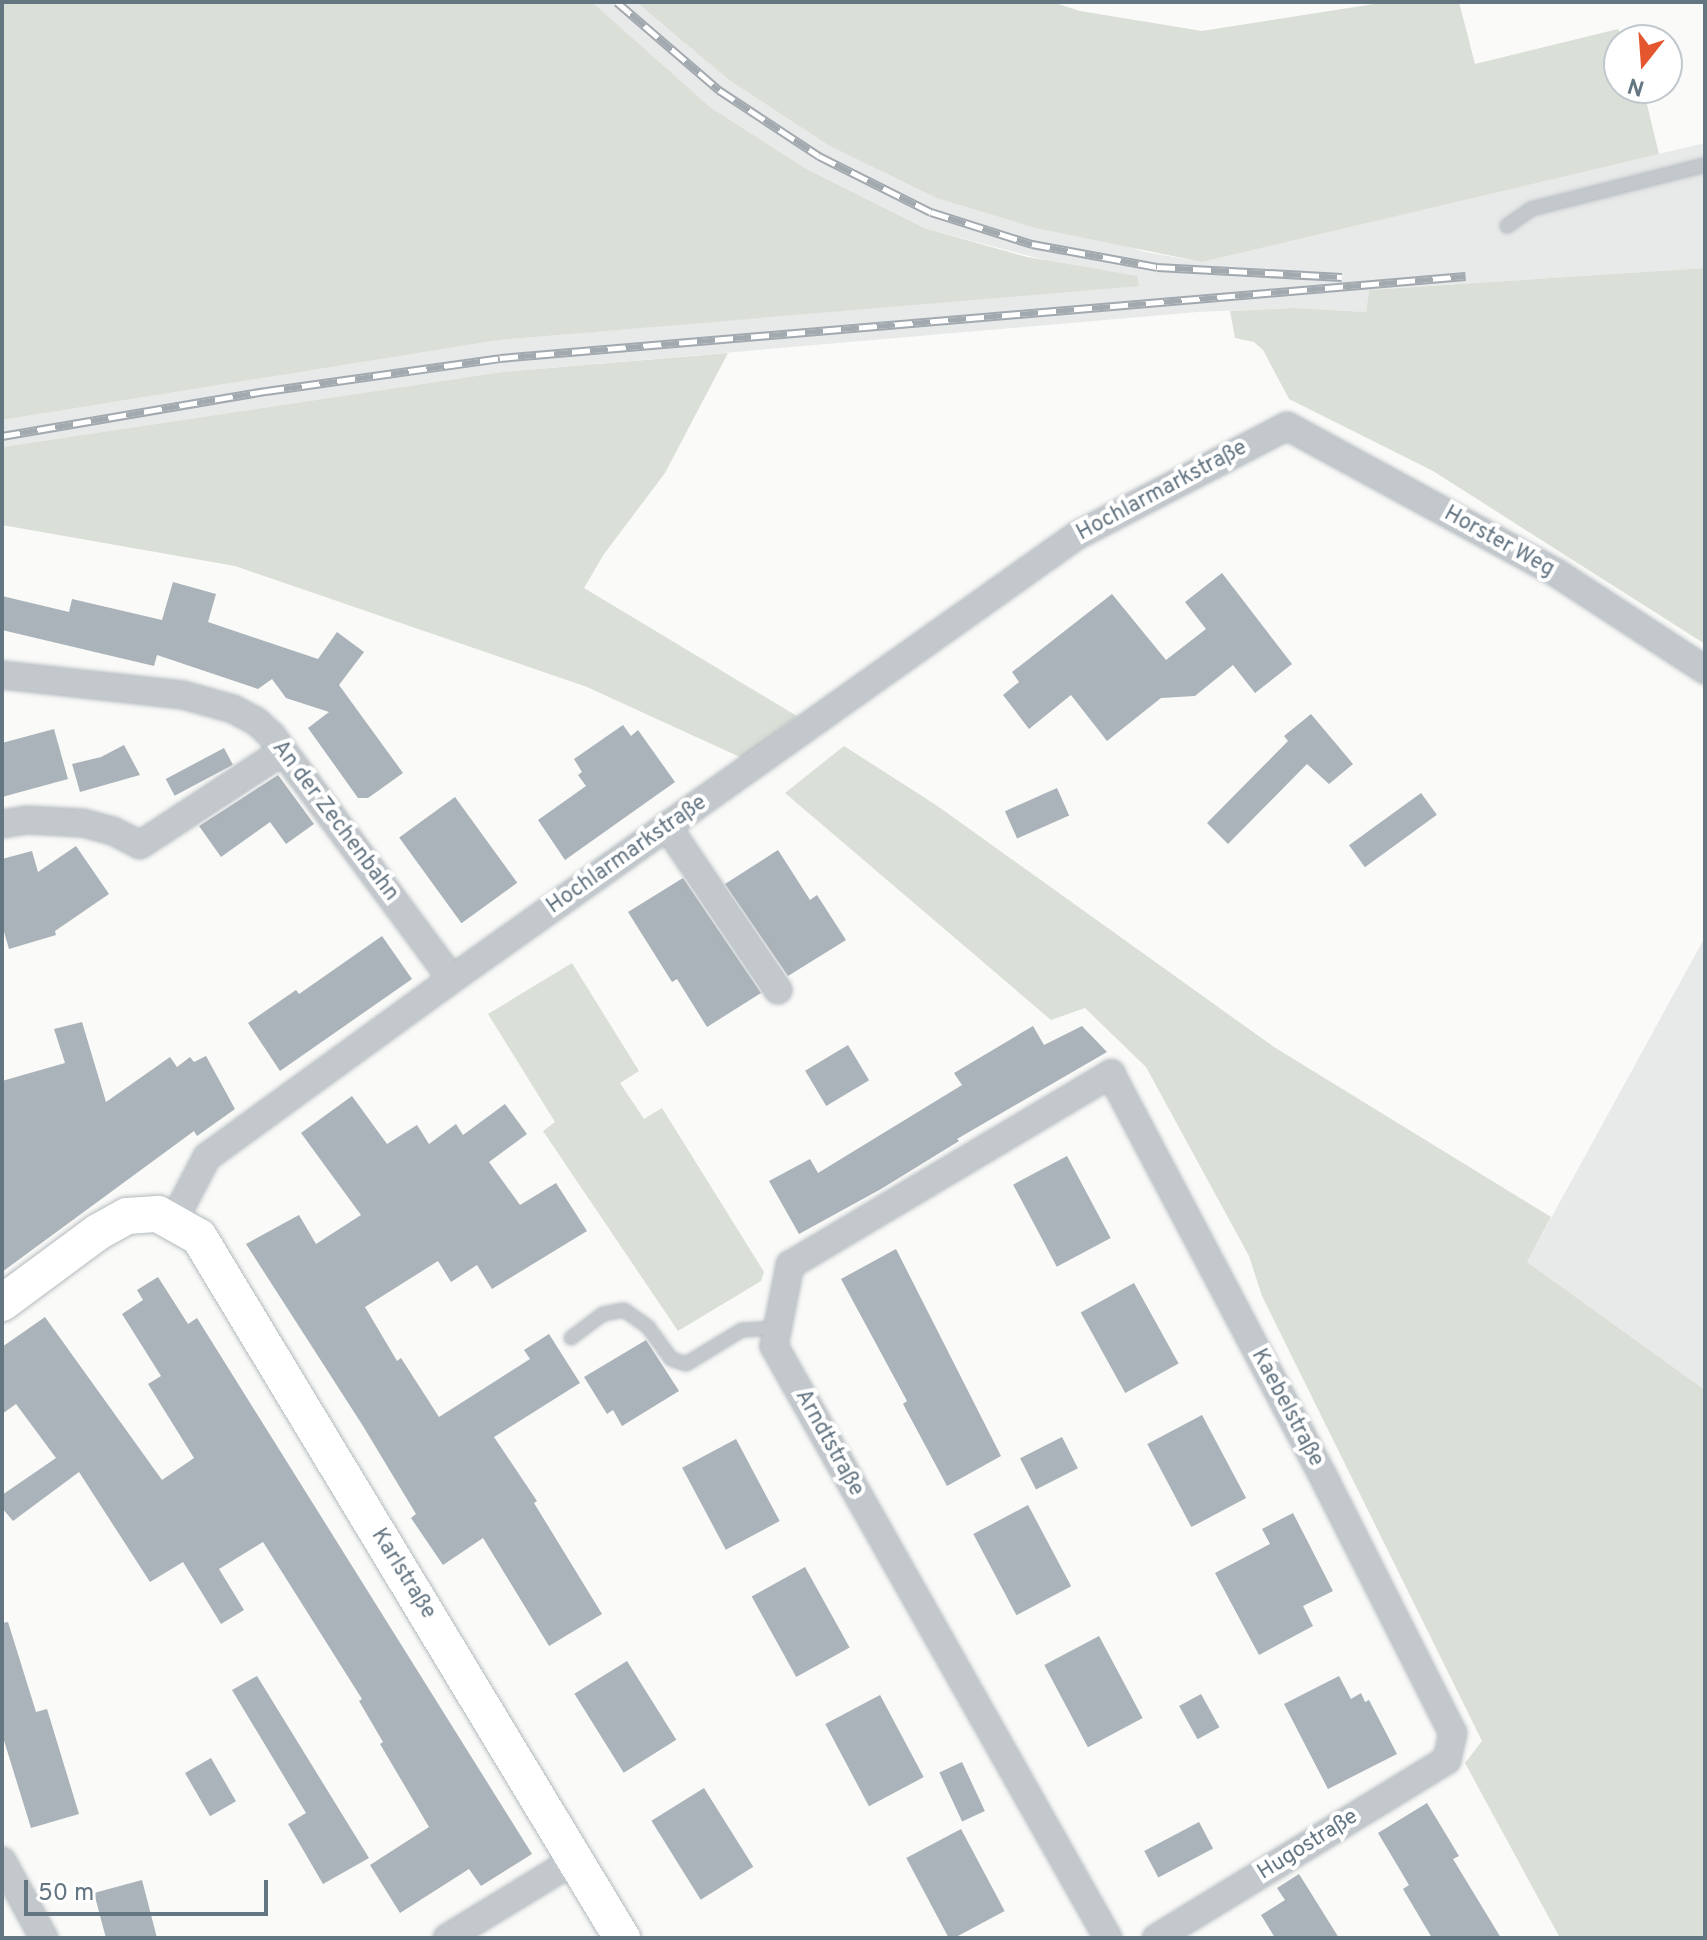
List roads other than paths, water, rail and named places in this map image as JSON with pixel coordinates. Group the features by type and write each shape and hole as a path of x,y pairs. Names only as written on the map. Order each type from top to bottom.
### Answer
{"street":[{"name":"Horster Weg","path":"1287,426 1558,574 1705,670"},
{"name":"Hochlarmarkstraße","path":"174,1220 207,1157 452,979 1076,536 1287,426"},
{"name":"An der Zechenbahn","path":"2,675 183,695 210,702 256,721 283,751 452,979"},
{"path":"2,824 28,820 83,823 113,831 140,845 283,751"},
{"path":"667,826 778,990"},
{"name":"Arndtstraße","path":"1108,1938 774,1346 790,1265 1111,1074"},
{"name":"Kaebelstraße","path":"1111,1074 1450,1722 1453,1746"},
{"path":"2,1303 116,1221 144,1213 174,1220"},
{"name":"Karlstraße","path":"174,1220 199,1237 622,1938"},
{"name":"Hugostraße","path":"1156,1938 1447,1760 1453,1746"},
{"path":"2,1861 44,1938"},
{"path":"447,1938 573,1861"}],"lane":[{"path":"1507,226 1531,209 1705,165"},
{"path":"571,1338 603,1314 624,1310 648,1327 671,1359 686,1364 742,1330 778,1328"}],"railway":[{"path":"617,2 719,90 819,156 931,212 1032,244 1157,267 1342,277"},
{"path":"2,436 266,391 500,358 1466,276"}]}
